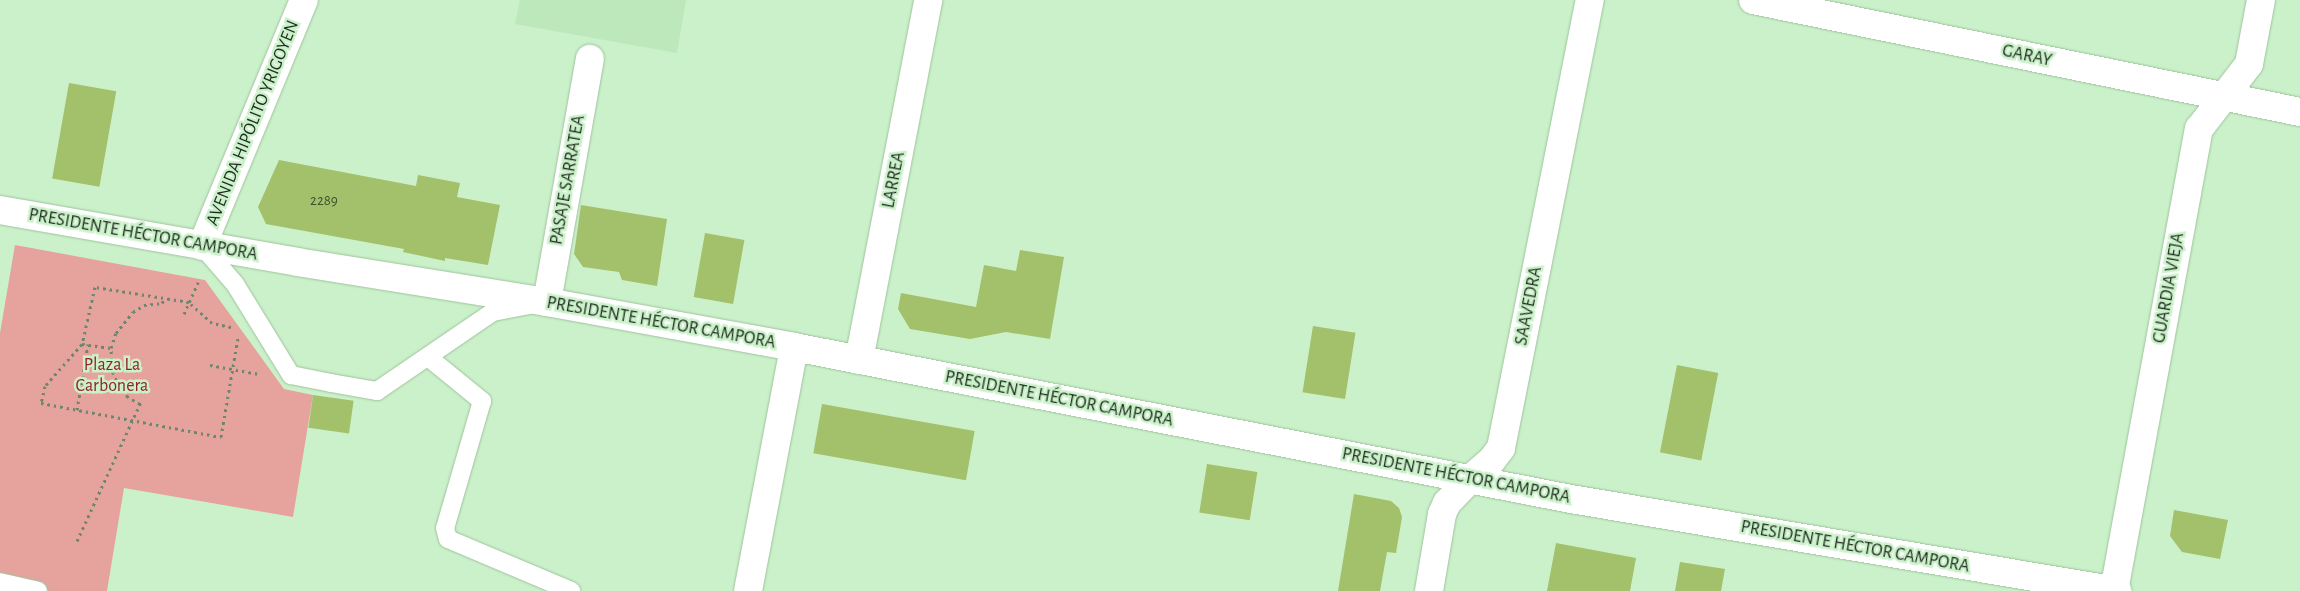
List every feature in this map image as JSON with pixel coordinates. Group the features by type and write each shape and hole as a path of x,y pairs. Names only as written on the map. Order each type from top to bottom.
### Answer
{"street":[{"name":"AVENIDA HIPÓLITO YRIGOYEN","path":"202,246 304,0"},
{"name":"LARREA","path":"859,360 928,0"},
{"name":"SAAVEDRA","path":"1429,591 1442,514 1447,503 1492,460 1501,448 1590,0"},
{"name":"GARAY","path":"1753,0 2300,112"},
{"name":"GUARDIA VIEJA","path":"2115,591 2199,129 2249,64 2261,0"},
{"name":"PASAJE SARRATEA","path":"547,302 590,59"},
{"name":"PRESIDENTE HÉCTOR CAMPORA","path":"0,210 202,246 547,302 794,347 1570,499 2115,591"},
{"path":"748,591 794,347"}],"lane":[{"path":"202,246 235,284 291,375 377,391 493,312 547,302"},
{"path":"428,356 482,401 445,528 448,539 571,591"},
{"path":"0,582 38,591"}],"path":[{"path":"184,314 204,267 202,246"},
{"path":"95,287 165,298 189,302 212,323 239,329 221,437 41,403 45,386 82,344 95,287"},
{"path":"140,404 128,397 119,386 113,373 111,348 116,333 133,312 144,305 162,303 165,298"},
{"path":"82,344 111,348"},
{"path":"77,410 88,344"},
{"path":"210,365 268,375"},
{"path":"78,542 142,400"}],"shaded area":[{"path":"520,0 686,0 677,53 515,24"}],"green space":[{"name":"Plaza La Carbonera","path":"15,245 205,280 284,389 313,395 293,517 124,488 107,591 0,591 0,333"}],"building":[{"path":"69,83 116,91 99,187 52,179"},
{"path":"279,160 416,186 418,175 460,183 457,197 500,205 488,265 445,258 445,261 403,252 404,249 266,224 258,207"},
{"path":"581,205 667,219 657,286 622,280 619,272 583,267 574,254"},
{"path":"705,233 744,240 733,304 694,297"},
{"path":"1020,250 1064,257 1050,339 1006,332 970,339 910,329 898,309 901,293 976,307 984,265 1016,271"},
{"path":"1313,326 1355,333 1345,399 1303,392"},
{"path":"1677,365 1718,373 1701,460 1660,452"},
{"path":"313,395 354,401 349,433 308,428"},
{"path":"822,404 975,431 966,480 813,453"},
{"path":"1207,464 1257,472 1250,520 1199,512"},
{"path":"1354,494 1391,501 1399,508 1402,517 1396,553 1387,552 1380,591 1338,591"},
{"path":"2174,510 2228,520 2220,559 2182,552 2170,536"},
{"path":"1556,543 1636,558 1630,591 1547,591"},
{"path":"1680,562 1725,569 1721,591 1675,591"}]}
